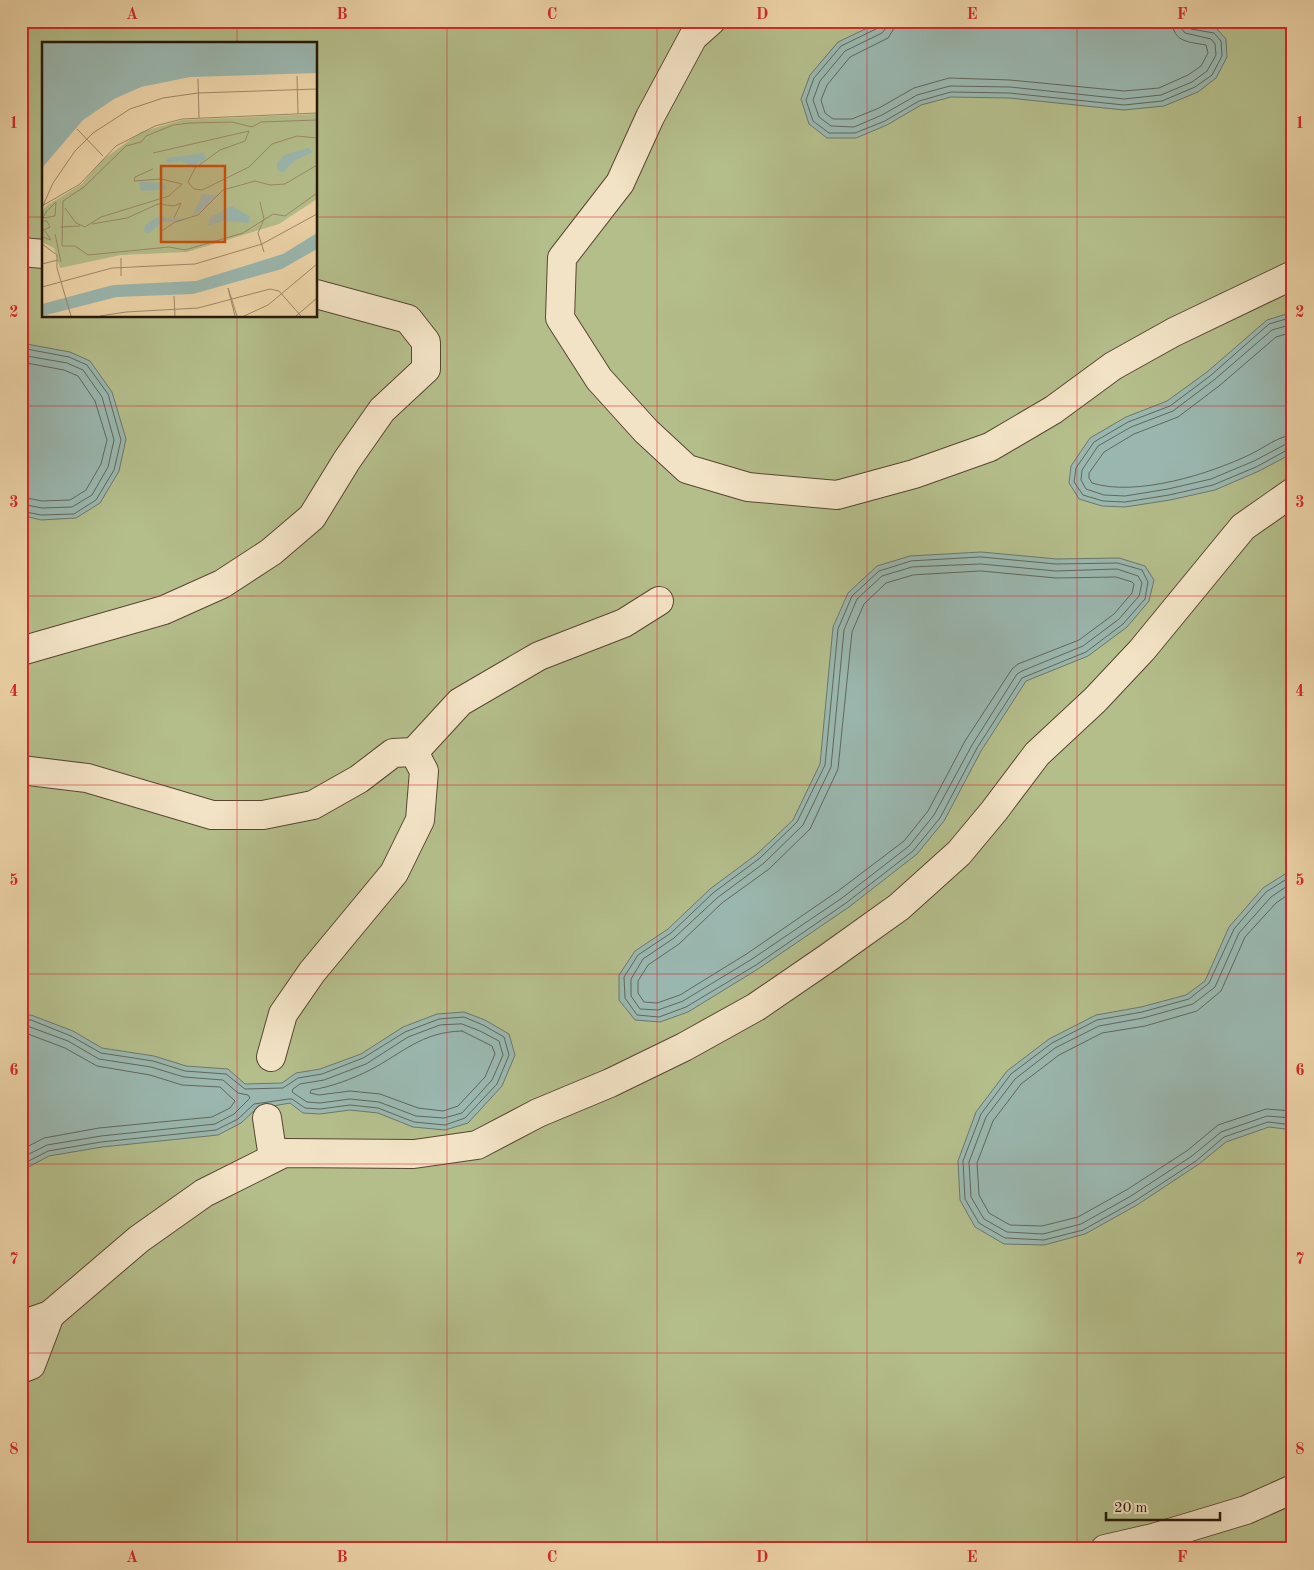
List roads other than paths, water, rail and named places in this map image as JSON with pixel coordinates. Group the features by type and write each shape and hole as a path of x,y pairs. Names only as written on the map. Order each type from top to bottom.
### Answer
{"lane":[{"path":"711,21 693,37 650,117 620,183 562,258 560,318 599,379 646,431 687,469 748,487 837,495 914,474 990,447 1053,410 1113,366 1158,340 1293,275"},
{"path":"21,252 42,254"},
{"path":"21,651 164,610 222,584 270,552 312,516 347,460 382,410 426,369 426,342 408,319 318,295"},
{"path":"21,1325 50,1315 139,1239 204,1193 284,1152 414,1154 476,1145 538,1113 610,1083 684,1048 756,1007 900,907 959,853 1037,754 1095,700 1142,650 1243,527 1293,492"},
{"path":"21,770 87,778 212,815 263,815 313,805 359,779 393,753 414,752 460,702 539,656 624,624 659,602"},
{"path":"270,1057 283,1014 312,972 394,873 420,820 424,771 414,752"},
{"path":"267,1118 273,1158"},
{"path":"21,1369 32,1364 50,1315"},
{"path":"1105,1549 1153,1538 1246,1510 1293,1489"}],"water":[{"path":"882,21 1184,21 1216,28 1226,39 1227,57 1216,78 1198,92 1164,106 1124,110 1009,98 951,97 921,105 887,125 856,138 827,138 809,124 801,99 810,75 838,42"},
{"path":"1293,312 1293,453 1259,471 1215,490 1170,500 1125,507 1102,506 1079,499 1069,483 1071,466 1090,438 1126,417 1167,401 1207,372 1267,320"},
{"path":"21,343 70,352 90,361 112,392 126,439 119,471 100,503 76,518 41,520 21,515"},
{"path":"981,552 1057,559 1119,558 1145,566 1154,580 1149,601 1127,627 1088,656 1026,681 981,751 944,821 917,854 849,907 758,969 688,1012 660,1022 635,1020 619,1000 619,975 635,951 668,929 710,889 757,854 793,820 820,764 833,627 848,593 877,566 910,556"},
{"path":"1293,869 1293,1130 1269,1127 1226,1142 1199,1164 1137,1205 1085,1234 1044,1245 1004,1244 975,1227 960,1200 958,1161 976,1112 1007,1071 1049,1039 1096,1015 1141,1007 1186,995 1205,981 1229,927 1263,888"},
{"path":"464,1012 485,1020 509,1034 515,1055 502,1086 468,1123 445,1130 413,1127 378,1113 350,1110 320,1114 303,1113 290,1103 256,1109 241,1123 218,1135 102,1147 49,1156 21,1171 21,1015 31,1015 73,1031 102,1048 154,1056 186,1066 228,1069 245,1084 282,1083 296,1073 320,1069 361,1054 403,1027 437,1014"}]}
